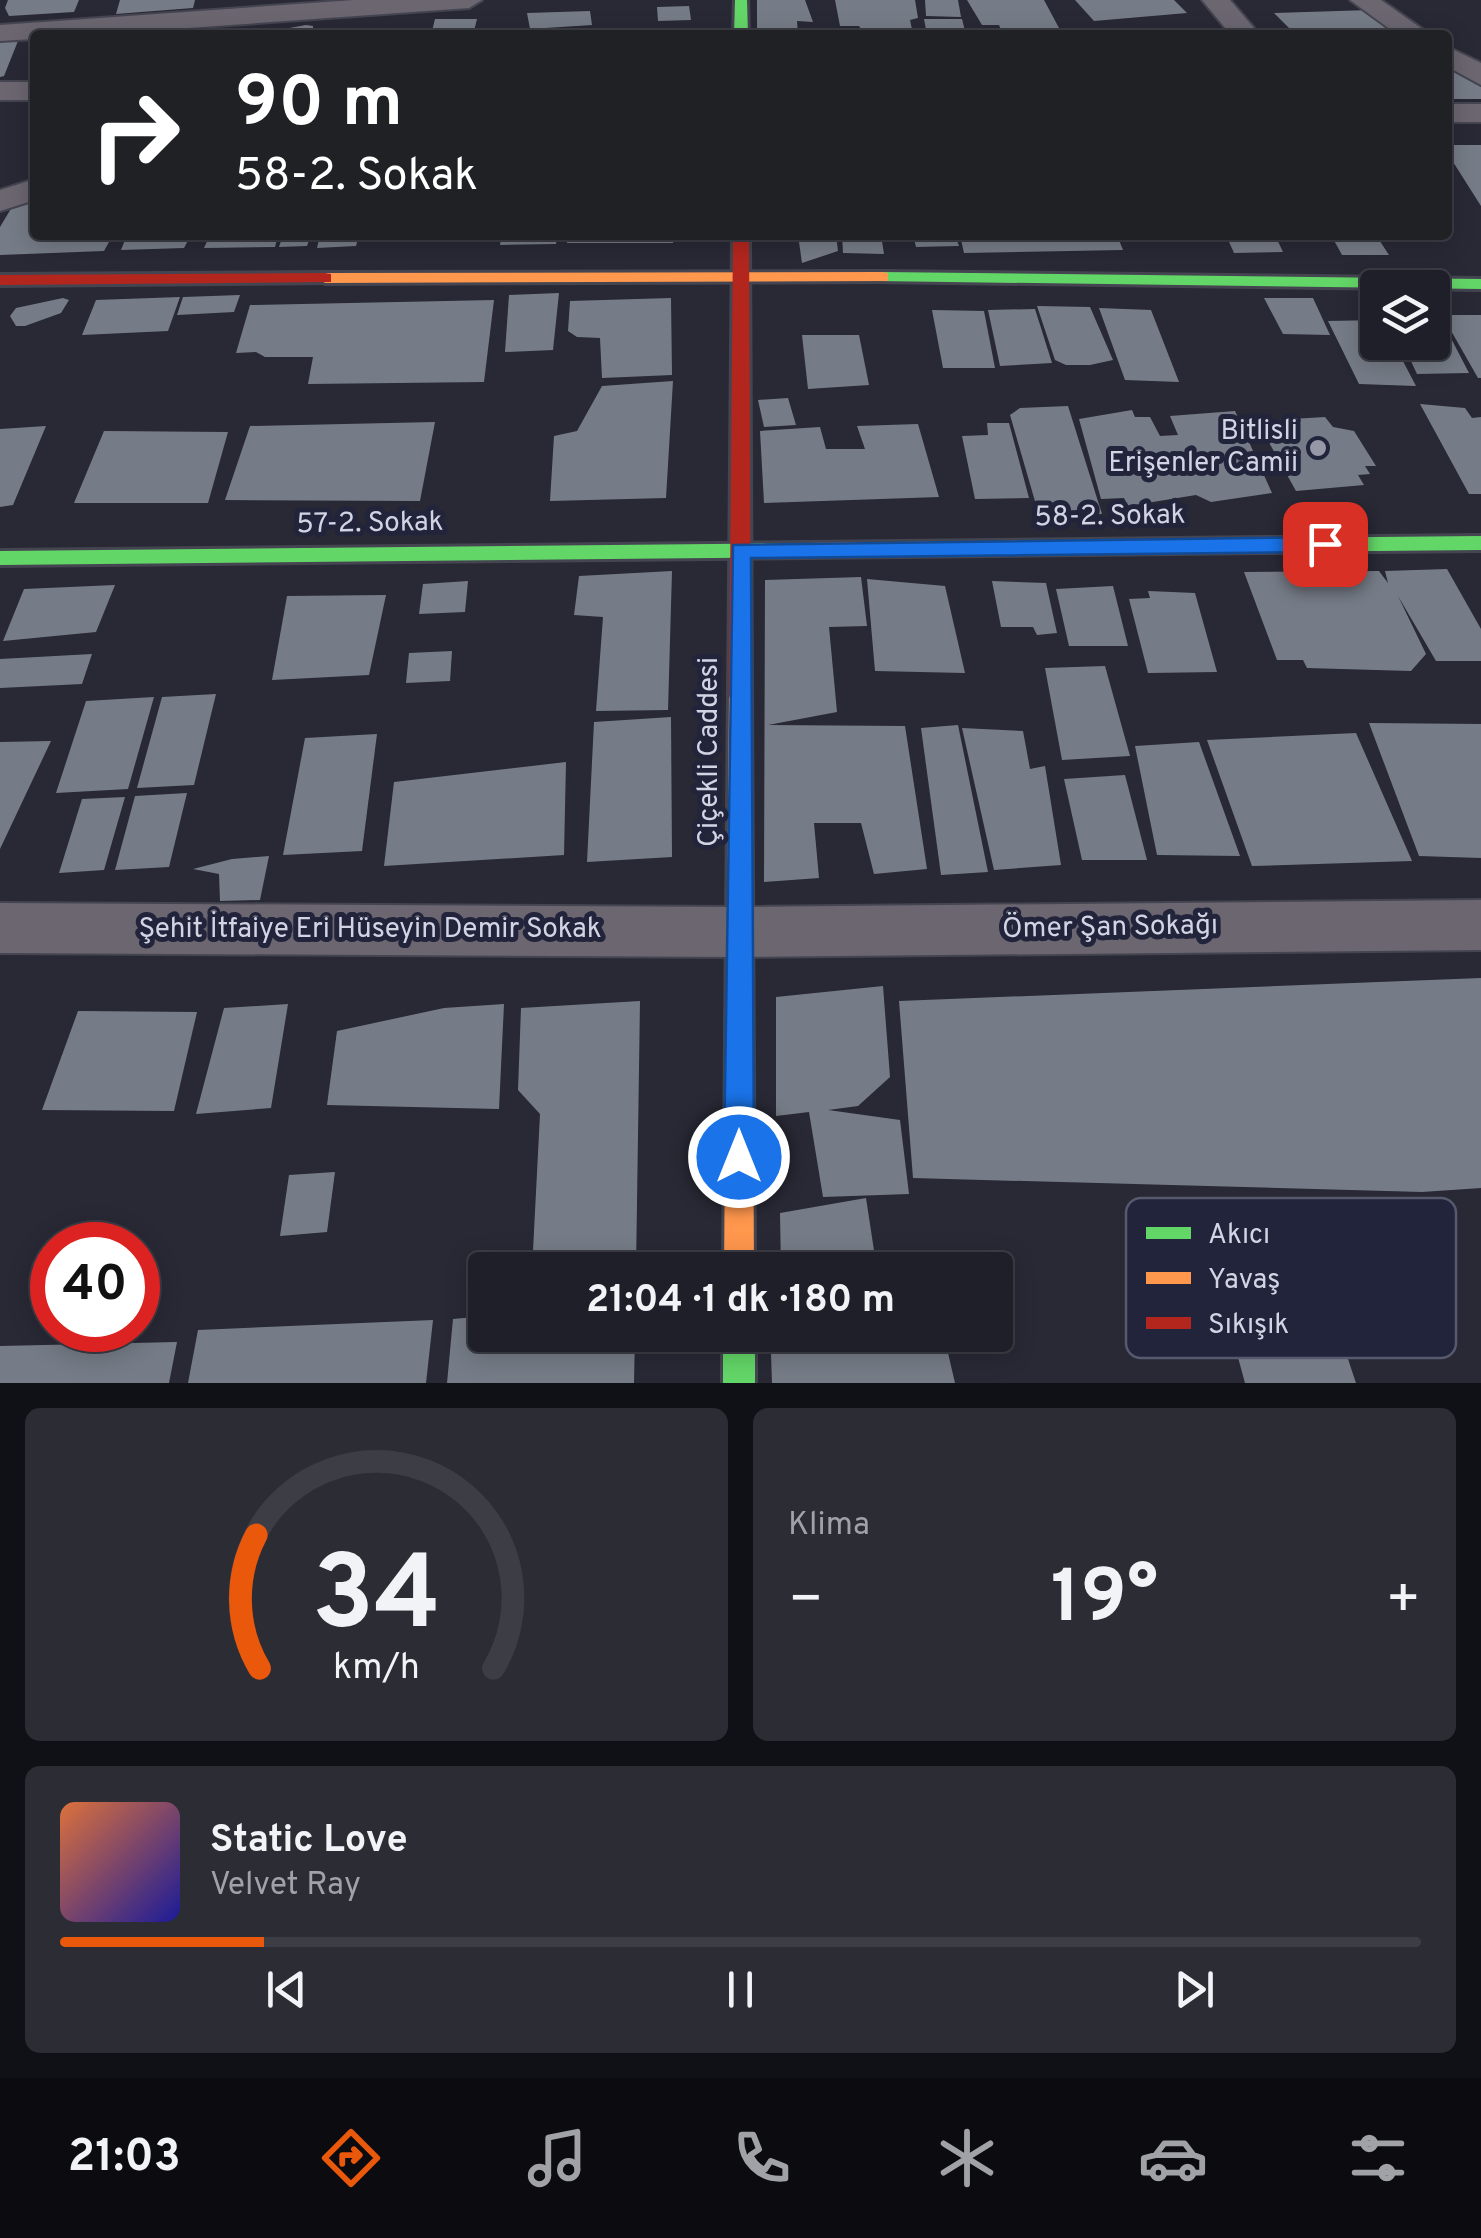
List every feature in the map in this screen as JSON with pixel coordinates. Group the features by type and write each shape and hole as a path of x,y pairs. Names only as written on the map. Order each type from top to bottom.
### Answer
{"street":[{"path":"32,30 252,9 469,0"},
{"path":"741,0 741,30"},
{"path":"1215,0 1224,0"},
{"path":"1215,0 1242,30"},
{"path":"1363,0 1409,30"},
{"path":"0,33 30,30"},
{"path":"1452,58 1481,76"},
{"path":"0,90 30,91"},
{"path":"1452,112 1481,114"},
{"path":"0,199 30,190"},
{"name":"Çiçekli Caddesi","path":"739,1252 741,240"},
{"path":"0,280 741,275 1199,277 1481,284"},
{"name":"58-2. Sokak","path":"740,551 1481,543"},
{"name":"57-2. Sokak","path":"0,558 740,551"},
{"name":"Ömer Şan Sokağı","path":"740,932 1481,925"},
{"name":"Şehit İtfaiye Eri Hüseyin Demir Sokak","path":"0,928 740,932"},
{"path":"739,1352 739,1383"}],"building":[{"path":"8,0 79,0 74,12 9,16 5,8"},
{"path":"120,0 195,0 193,8 116,14"},
{"path":"757,0 805,0 813,22 797,21 798,30 757,30"},
{"path":"835,0 915,0 918,18 910,20 912,30 840,26"},
{"path":"925,0 958,0 961,17 926,16"},
{"path":"967,0 1044,0 1059,28 1001,30 999,25 982,25"},
{"path":"1075,0 1174,0 1187,13 1094,21"},
{"path":"689,6 691,20 658,21 657,7"},
{"path":"1370,10 1402,30 1291,30 1274,13"},
{"path":"590,11 592,25 530,29 527,13"},
{"path":"435,19 477,19 474,30 432,30"},
{"path":"924,19 962,19 965,30 926,30"},
{"path":"306,25 313,26 313,30 284,29"},
{"path":"18,41 4,76 0,77 0,42"},
{"path":"1452,63 1481,82 1481,99 1452,99"},
{"path":"1452,145 1481,145 1481,206 1452,160"},
{"path":"30,198 30,240 110,240 104,251 0,255 0,227 15,202"},
{"path":"125,240 188,240 184,248 121,250"},
{"path":"208,240 277,240 275,247 204,248"},
{"path":"281,240 309,240 307,246 279,247"},
{"path":"319,240 358,240 356,246 317,248"},
{"path":"501,240 556,240 556,244 500,245"},
{"path":"567,240 673,240 673,243 567,243"},
{"path":"799,240 837,240 838,251 802,263"},
{"path":"842,240 882,240 884,254 843,253"},
{"path":"914,240 957,240 959,246 916,247"},
{"path":"961,240 1119,240 1123,250 964,253"},
{"path":"1228,240 1277,240 1283,252 1234,253"},
{"path":"1334,240 1379,240 1389,255 1342,255"},
{"path":"559,293 553,350 505,352 509,295"},
{"path":"240,295 234,312 177,315 183,297"},
{"path":"180,297 168,331 82,335 96,300"},
{"path":"671,298 672,375 602,378 600,338 577,337 568,331 570,301"},
{"path":"1264,298 1313,298 1330,335 1283,334"},
{"path":"69,300 61,313 25,326 16,326 10,316 16,308"},
{"path":"494,300 484,382 308,384 313,357 236,353 250,305"},
{"path":"1037,306 1090,307 1113,360 1066,365 1055,360"},
{"path":"1099,308 1151,310 1179,382 1125,380"},
{"path":"1035,309 1052,363 1000,366 988,310"},
{"path":"932,310 984,311 995,368 943,368"},
{"path":"1450,315 1481,315 1478,378 1450,329"},
{"path":"1360,320 1360,360 1402,360 1416,386 1359,384 1328,321"},
{"path":"802,335 859,335 869,385 808,389"},
{"path":"1450,336 1469,373 1417,374 1410,360 1450,360"},
{"path":"673,381 666,498 550,501 554,436 577,431 602,386"},
{"path":"788,398 796,425 764,427 758,400"},
{"path":"1420,404 1465,408 1472,418 1481,417 1481,494 1469,494"},
{"path":"1068,406 1102,514 1039,515 1010,415 1020,408"},
{"path":"1132,410 1135,417 1150,417 1160,436 1178,435 1170,416 1235,411 1272,493 1211,502 1196,495 1128,506 1124,498 1101,499 1079,419"},
{"name":"Bitlisli Erişenler Camii","path":"1325,417 1333,427 1354,431 1376,466 1365,466 1370,474 1358,475 1364,485 1296,491 1257,421"},
{"path":"435,422 420,501 225,500 250,426"},
{"path":"987,423 1009,423 1029,498 975,499 962,436 988,435"},
{"path":"918,424 939,497 764,503 760,431 820,427 826,449 865,449 857,426"},
{"path":"46,426 13,505 0,507 0,429"},
{"path":"104,431 228,432 208,503 74,503"},
{"path":"1447,569 1481,629 1481,661 1436,661 1398,596 1426,654 1411,671 1307,668 1303,660 1277,660 1244,572 1379,571 1388,583 1385,571"},
{"path":"672,571 668,710 596,711 603,617 574,615 579,576"},
{"path":"861,577 867,626 829,627 837,712 768,725 905,726 927,869 874,874 861,823 814,823 819,878 764,882 765,580"},
{"path":"867,579 945,586 965,673 875,671"},
{"path":"468,581 465,612 419,614 423,584"},
{"path":"992,581 1046,583 1057,633 1037,635 1033,627 1001,627"},
{"path":"115,585 96,632 3,641 24,589"},
{"path":"1113,586 1128,646 1069,646 1056,589"},
{"path":"1148,591 1195,593 1217,672 1148,673 1129,599 1150,598"},
{"path":"386,595 369,675 272,680 287,596"},
{"path":"452,651 450,681 406,683 409,653"},
{"path":"92,654 82,684 0,688 0,659"},
{"path":"1105,666 1130,756 1062,760 1045,668"},
{"path":"216,694 194,785 137,788 162,697"},
{"path":"154,697 128,789 56,793 86,701"},
{"path":"671,717 672,857 587,862 594,722"},
{"path":"1369,723 1481,724 1481,858 1419,856"},
{"path":"958,725 988,872 941,875 921,728"},
{"path":"962,728 1023,731 1030,769 1045,766 1061,865 994,870"},
{"path":"1356,733 1412,861 1252,866 1207,740"},
{"path":"377,734 362,851 283,855 305,738"},
{"path":"51,741 0,849 0,742"},
{"path":"1199,742 1240,856 1157,855 1135,746"},
{"path":"566,762 564,855 384,866 394,782"},
{"path":"1125,775 1147,860 1082,860 1064,779"},
{"path":"187,793 169,867 115,870 135,796"},
{"path":"125,797 104,870 59,873 82,799"},
{"path":"269,856 260,900 220,901 219,874 193,869 232,859"},
{"path":"1481,978 1481,1188 1422,1192 913,1178 899,1001"},
{"path":"883,986 890,1077 858,1106 828,1110 900,1120 909,1194 823,1197 809,1112 776,1116 776,997"},
{"path":"640,1001 636,1252 533,1252 540,1114 518,1090 521,1008"},
{"path":"288,1004 271,1108 196,1114 224,1008"},
{"path":"504,1004 499,1109 327,1105 337,1031 444,1008"},
{"path":"78,1011 197,1012 174,1111 42,1110"},
{"path":"335,1172 327,1232 280,1236 289,1175"},
{"path":"866,1198 874,1252 781,1252 780,1213"},
{"path":"468,1318 468,1352 635,1352 634,1383 447,1383 453,1319"},
{"path":"433,1320 426,1383 188,1383 198,1330"},
{"path":"160,1342 177,1342 169,1383 0,1383 0,1346 30,1345 30,1352 160,1352"},
{"path":"948,1352 955,1383 772,1383 771,1354"},
{"path":"1238,1358 1348,1358 1356,1383 1245,1383"}],"traffic: fast":[{"path":"741,0 741,30"},
{"path":"882,277 1481,284"},
{"path":"1264,545 1481,543"},
{"path":"0,558 807,550"},
{"path":"739,1352 739,1383"}],"traffic: slow":[{"path":"325,278 882,277"},
{"path":"807,550 1264,545"},
{"path":"739,1252 740,696"}],"traffic: jam":[{"path":"740,696 741,240"},
{"path":"0,280 325,278"}],"place":[{"name":"Bitlisli Erişenler Camii","path":"1318,448"}],"route":[{"path":"739,1157 740,551 1325,544"}]}
